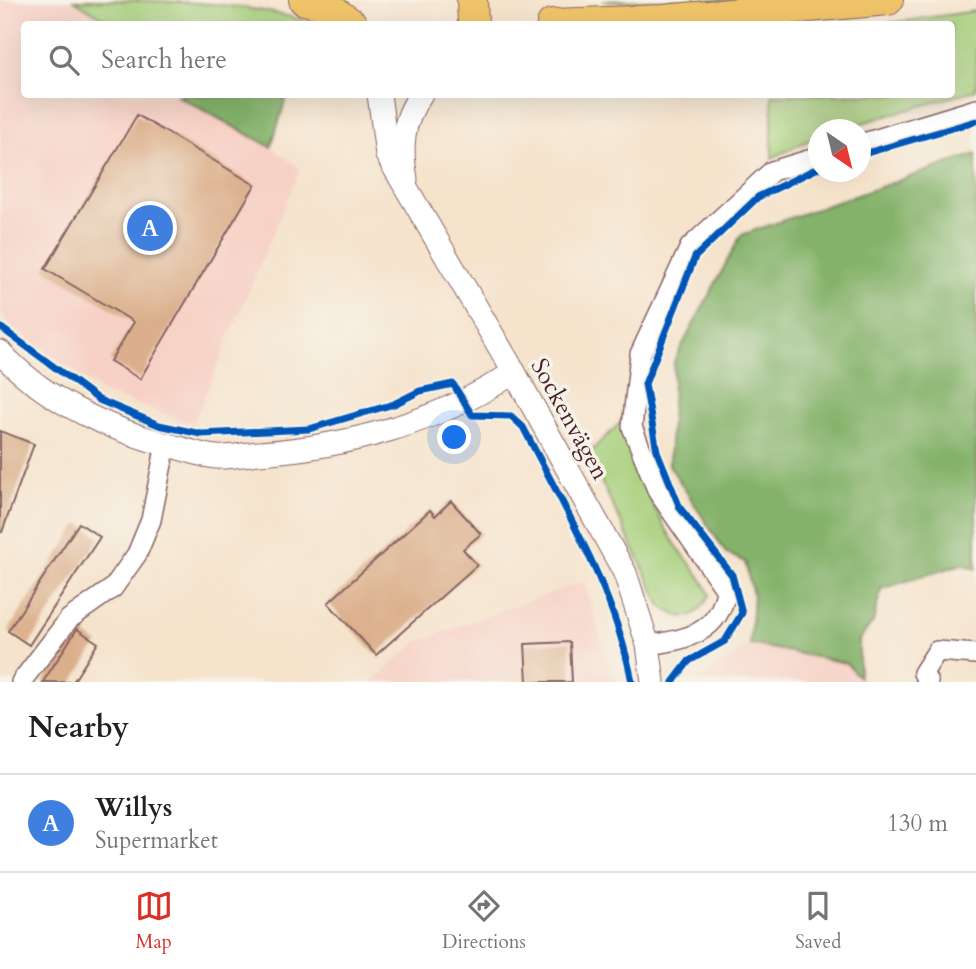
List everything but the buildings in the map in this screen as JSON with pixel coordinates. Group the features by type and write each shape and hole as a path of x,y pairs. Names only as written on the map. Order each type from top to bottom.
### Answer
{"main road":[{"path":"304,0 325,5 348,21"},
{"path":"360,21 362,0"},
{"path":"472,0 474,21"},
{"path":"635,21 888,0"}],"street":[{"name":"Sockenvägen","path":"380,98 387,155 514,372 625,573 648,645 653,682"},
{"name":"Sockenvägen","path":"410,195 402,156 405,123 419,98"},
{"path":"871,142 976,109"},
{"path":"648,645 675,642 704,631 723,606 726,590 658,492 632,427 640,354 690,247 772,171 808,160"},
{"path":"0,352 69,406 98,422 216,457 303,450 369,436 486,390 514,372"},
{"path":"21,682 69,620 113,588 137,554 151,520 166,444"},
{"path":"928,682 923,673 937,651 976,654"}],"shaded area":[{"path":"0,0 74,0 108,21 21,21 21,98 181,98 271,147 300,169 193,424 104,393 12,327 0,312"},
{"path":"584,581 613,682 373,682 416,642"},
{"path":"750,644 846,663 864,682 696,682"}],"green space":[{"path":"74,0 197,3 259,10 304,21 108,21"},
{"path":"615,0 777,0 654,5 603,1"},
{"path":"976,11 976,90 955,96 955,21 904,21"},
{"path":"181,98 286,98 271,147"},
{"path":"772,98 948,98 871,120 808,119 808,141 772,158"},
{"path":"976,154 976,569 962,564 881,589 873,622 859,640 859,677 846,663 750,644 753,595 745,562 726,553 669,465 674,361 741,235"},
{"path":"622,421 657,513 710,595 699,610 688,617 676,615 661,606 588,454"}],"cycle path":[{"path":"871,152 976,121"},
{"path":"673,682 689,661 725,641 742,613 732,575 680,508 657,451 645,384 695,257 758,197 808,173"},
{"path":"0,327 99,400 159,425 201,434 309,429 394,404 420,391 453,384 472,415 511,416 523,427 587,551 614,615 632,682"}],"place":[{"name":"Willys","path":"150,228"}]}
